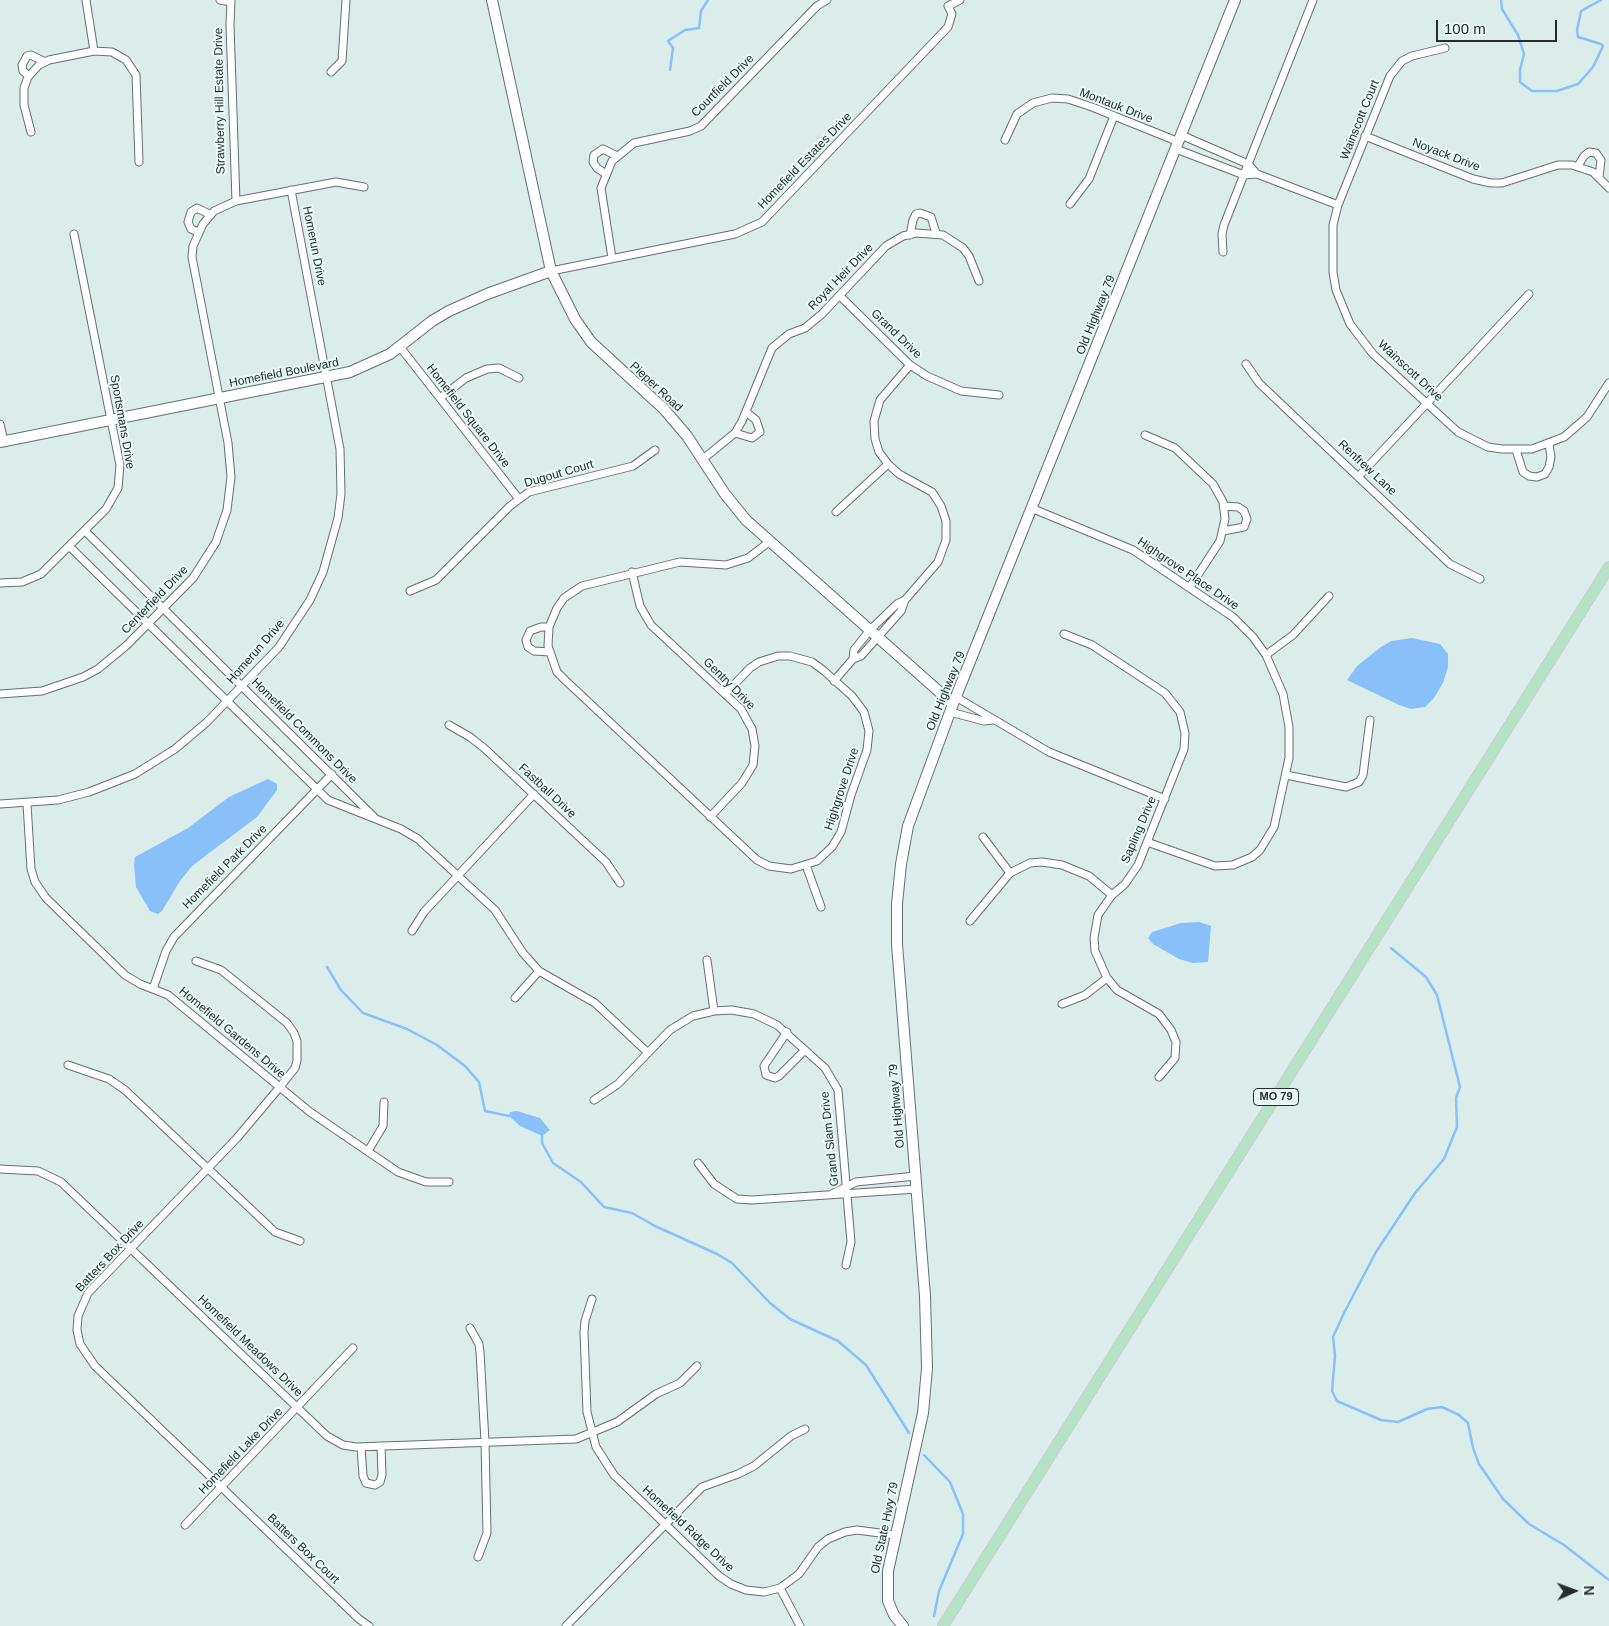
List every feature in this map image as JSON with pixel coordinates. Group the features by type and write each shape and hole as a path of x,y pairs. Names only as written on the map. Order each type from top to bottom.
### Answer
{"main road":[{"name":"MO 79","path":"942,1626 1609,567"}],"street":[{"path":"86,0 94,51"},
{"path":"220,0 231,1"},
{"path":"331,72 342,61 346,0"},
{"name":"Pieper Road","path":"492,0 551,271 561,294 591,342 664,410 687,436 725,494 746,520 953,704"},
{"name":"Courtfield Drive","path":"612,258 602,195 606,174 612,161 625,148 639,142 690,131 701,126 809,14 827,0"},
{"name":"Homefield Estates Drive","path":"551,271 735,234 749,230 762,222 948,27 952,14 946,3 960,0"},
{"name":"Old Highway 79","path":"919,1432 925,1401 927,1368 926,1296 901,1002 897,904 901,864 908,826 953,704 1235,0"},
{"path":"1223,252 1224,225 1313,0"},
{"name":"Strawberry Hill Estate Drive","path":"231,1 236,201"},
{"name":"Wainscott Court","path":"1338,205 1390,76 1402,61 1422,51 1445,48"},
{"path":"30,132 24,105 24,88 29,76 42,63 94,51 112,52 126,60 136,75 139,162"},
{"path":"29,76 23,71 22,65 28,56 32,54 42,63"},
{"name":"Montauk Drive","path":"1005,140 1017,114 1033,103 1052,98 1068,100 1179,142"},
{"path":"1070,204 1089,178 1114,116"},
{"name":"Noyack Drive","path":"1365,136 1473,179 1491,183 1502,183 1558,165 1578,166 1599,177 1609,188"},
{"path":"1179,142 1248,164 1257,174"},
{"path":"1179,142 1244,175 1257,174 1338,205"},
{"path":"606,174 597,168 593,162 594,155 603,149 617,156"},
{"path":"1578,166 1589,152 1596,153 1602,160 1599,177"},
{"name":"Centerfield Drive","path":"0,694 42,691 83,677 110,660 193,578 216,542 227,510 231,477 220,398 192,257 198,232 211,214 236,201 336,182 364,187"},
{"name":"Homerun Drive","path":"0,804 27,804 58,800 89,792 135,774 187,740 242,686 279,646 296,623 323,572 332,546 338,518 341,471 338,427 291,190"},
{"name":"Wainscott Drive","path":"1338,205 1332,225 1333,272 1342,307 1350,324 1373,354 1458,432 1471,440 1488,446 1516,450 1532,449 1549,444 1564,437 1587,417 1609,383"},
{"name":"Centerfield Drive","path":"198,232 191,229 188,222 191,212 197,208 211,214"},
{"path":"910,235 916,214 920,213 930,217 936,233 943,235 963,248 969,256 979,281"},
{"name":"Royal Heir Drive","path":"703,459 735,433 746,412 772,348 789,334 813,322 886,246 910,235 924,232 936,233"},
{"name":"Sportsmans Drive","path":"0,584 22,582 36,577 106,509 118,488 120,465 74,234"},
{"name":"Homefield Boulevard","path":"2,442 328,377 365,367 400,346 448,310 551,271"},
{"path":"1359,476 1529,294"},
{"name":"Grand Drive","path":"840,296 910,365 945,386 976,394 999,395"},
{"name":"Homefield Square Drive","path":"400,346 519,498"},
{"name":"Renfrew Lane","path":"1246,364 1259,383 1450,564 1480,579"},
{"path":"834,681 852,659 861,656 874,634 901,611 905,600 938,562 946,540 946,521 941,506 932,492 923,485 899,474 888,464 879,452 875,439 876,412 880,400 910,365"},
{"path":"440,398 466,378 487,369 499,368 520,378"},
{"path":"735,433 752,438 760,432 756,420 746,412"},
{"path":"0,424 2,442"},
{"path":"1145,435 1176,448 1213,484 1224,506 1223,531 1212,554 1190,587"},
{"path":"1516,450 1523,472 1529,476 1537,477 1545,474 1549,467 1551,457 1549,444"},
{"name":"Dugout Court","path":"410,592 436,580 519,498 530,492 633,466 655,450"},
{"path":"836,512 888,464"},
{"path":"1223,531 1244,527 1247,519 1244,511 1238,507 1224,506"},
{"name":"Highgrove Place Drive","path":"1031,508 1119,543 1190,587 1233,617 1253,637 1266,655 1283,694 1289,720 1290,744 1286,775 1270,836 1260,850 1242,862 1233,865 1215,866 1147,842"},
{"name":"Homefield Commons Drive","path":"84,531 379,822"},
{"name":"Highgrove Drive","path":"726,694 750,668 768,658 790,656 812,662 859,704 868,723 869,740 841,832 824,856 806,865 791,869 763,863 746,850 565,680 558,672 550,652 549,627 557,608 574,590 593,582 680,562 726,565 748,558 769,542"},
{"name":"Homefield Commons Drive","path":"69,546 328,800 410,833 495,910 523,952 540,971 595,1003 647,1052"},
{"name":"Gentry Drive","path":"632,572 640,606 651,625 726,694 749,720 755,738 752,765 742,783 710,816"},
{"path":"1266,655 1293,635 1329,596"},
{"path":"549,627 541,627 530,631 526,640 528,647 534,651 550,652"},
{"name":"Sapling Drive","path":"1064,634 1098,649 1161,690 1175,704 1183,722 1184,749 1147,842 1133,873 1112,895 1098,915 1094,938 1095,951 1107,978 1117,990 1159,1014 1171,1030 1176,1042 1175,1058 1159,1077"},
{"path":"953,704 984,722 993,720"},
{"path":"953,704 987,714 993,720 1022,734 1061,758 1164,798"},
{"path":"1286,775 1346,787 1359,782 1363,776 1370,720"},
{"name":"Fastball Drive","path":"449,726 470,737 534,794 606,862 620,883"},
{"name":"Homefield Park Drive","path":"153,989 166,951 174,937 332,774"},
{"path":"412,931 424,912 534,794"},
{"name":"Homefield Gardens Drive","path":"27,804 31,869 35,882 46,898 125,975 176,1001 310,1112 398,1172 426,1182 449,1182"},
{"path":"983,837 1010,873"},
{"path":"970,921 1010,873 1030,863 1054,863 1089,876 1112,895"},
{"path":"806,865 821,907"},
{"path":"707,960 714,1011"},
{"name":"Batters Box Drive","path":"196,961 228,974 287,1023 294,1033 299,1053 295,1068 280,1088 208,1168 88,1293 82,1302 78,1316 80,1344 95,1366 222,1488"},
{"path":"515,998 540,971"},
{"path":"1062,1004 1085,995 1107,978"},
{"name":"Grand Slam Drive","path":"594,1100 618,1084 647,1052 670,1030 682,1022 714,1011 732,1010 754,1014 787,1032 826,1068 838,1090 851,1242 846,1265"},
{"path":"787,1032 764,1066 766,1075 775,1078 779,1076 805,1050"},
{"path":"68,1066 109,1079 125,1090 275,1232 300,1241"},
{"path":"368,1152 383,1126 384,1102"},
{"path":"698,1163 714,1184 737,1199 764,1200 917,1189"},
{"name":"Homefield Meadows Drive","path":"0,1169 38,1171 56,1178 327,1436 343,1445 361,1447 576,1439 617,1422 656,1394 680,1383 696,1366"},
{"path":"832,1194 846,1185 856,1182 916,1176"},
{"name":"Homefield Ridge Drive","path":"592,1298 585,1321 584,1332 587,1412 591,1434 603,1460 614,1476 731,1584 746,1590 764,1592 780,1588"},
{"path":"470,1328 479,1344 485,1442 487,1533 478,1557"},
{"name":"Homefield Lake Drive","path":"185,1525 299,1408 353,1348"},
{"path":"566,1626 702,1487 754,1466 791,1436 805,1429"},
{"name":"Old State Hwy 79","path":"903,1626 891,1609 887,1593 888,1571 919,1432"},
{"path":"361,1447 363,1476 366,1483 375,1485 380,1482 382,1475 381,1446"},
{"name":"Batters Box Court","path":"222,1488 359,1619 369,1626"},
{"path":"800,1626 780,1588 799,1574 818,1547 828,1539 844,1532 857,1530 895,1535"}],"water":[{"path":"1412,638 1440,644 1448,654 1448,667 1443,683 1434,698 1425,707 1411,709 1399,705 1347,680 1357,666 1381,647 1391,641"},
{"path":"268,779 277,784 277,790 257,817 192,866 180,881 162,911 158,914 150,911 136,887 135,857 188,828 229,797"},
{"path":"1199,922 1211,926 1208,962 1193,963 1179,959 1153,944 1148,938 1152,932 1181,923"},
{"path":"517,1111 540,1118 550,1130 542,1136 520,1126 509,1116 510,1112"}],"waterway":[{"path":"670,70 673,48 668,41 685,30 699,28 701,11 708,0"},
{"path":"1501,0 1502,9 1518,35 1524,54 1520,70 1520,82 1532,91 1557,91 1578,84 1593,67 1603,46 1578,37 1577,30 1581,11 1601,0"},
{"path":"1391,948 1426,977 1437,995 1460,1087 1456,1098 1457,1127 1444,1159 1415,1193 1376,1252 1344,1313 1333,1337 1335,1356 1332,1391 1337,1401 1381,1420 1398,1422 1427,1409 1442,1407 1459,1415 1468,1423 1473,1448 1479,1464 1503,1499 1529,1524 1564,1545 1609,1580"},
{"path":"327,967 341,990 363,1013 407,1029 437,1045 465,1066 479,1082 485,1111 509,1116"},
{"path":"542,1136 542,1143 553,1163 581,1182 604,1207 632,1213 655,1226 717,1254 732,1263 770,1303 790,1319 838,1341 866,1365 909,1433"},
{"path":"924,1455 950,1482 963,1514 963,1534 939,1591 934,1616"}]}
